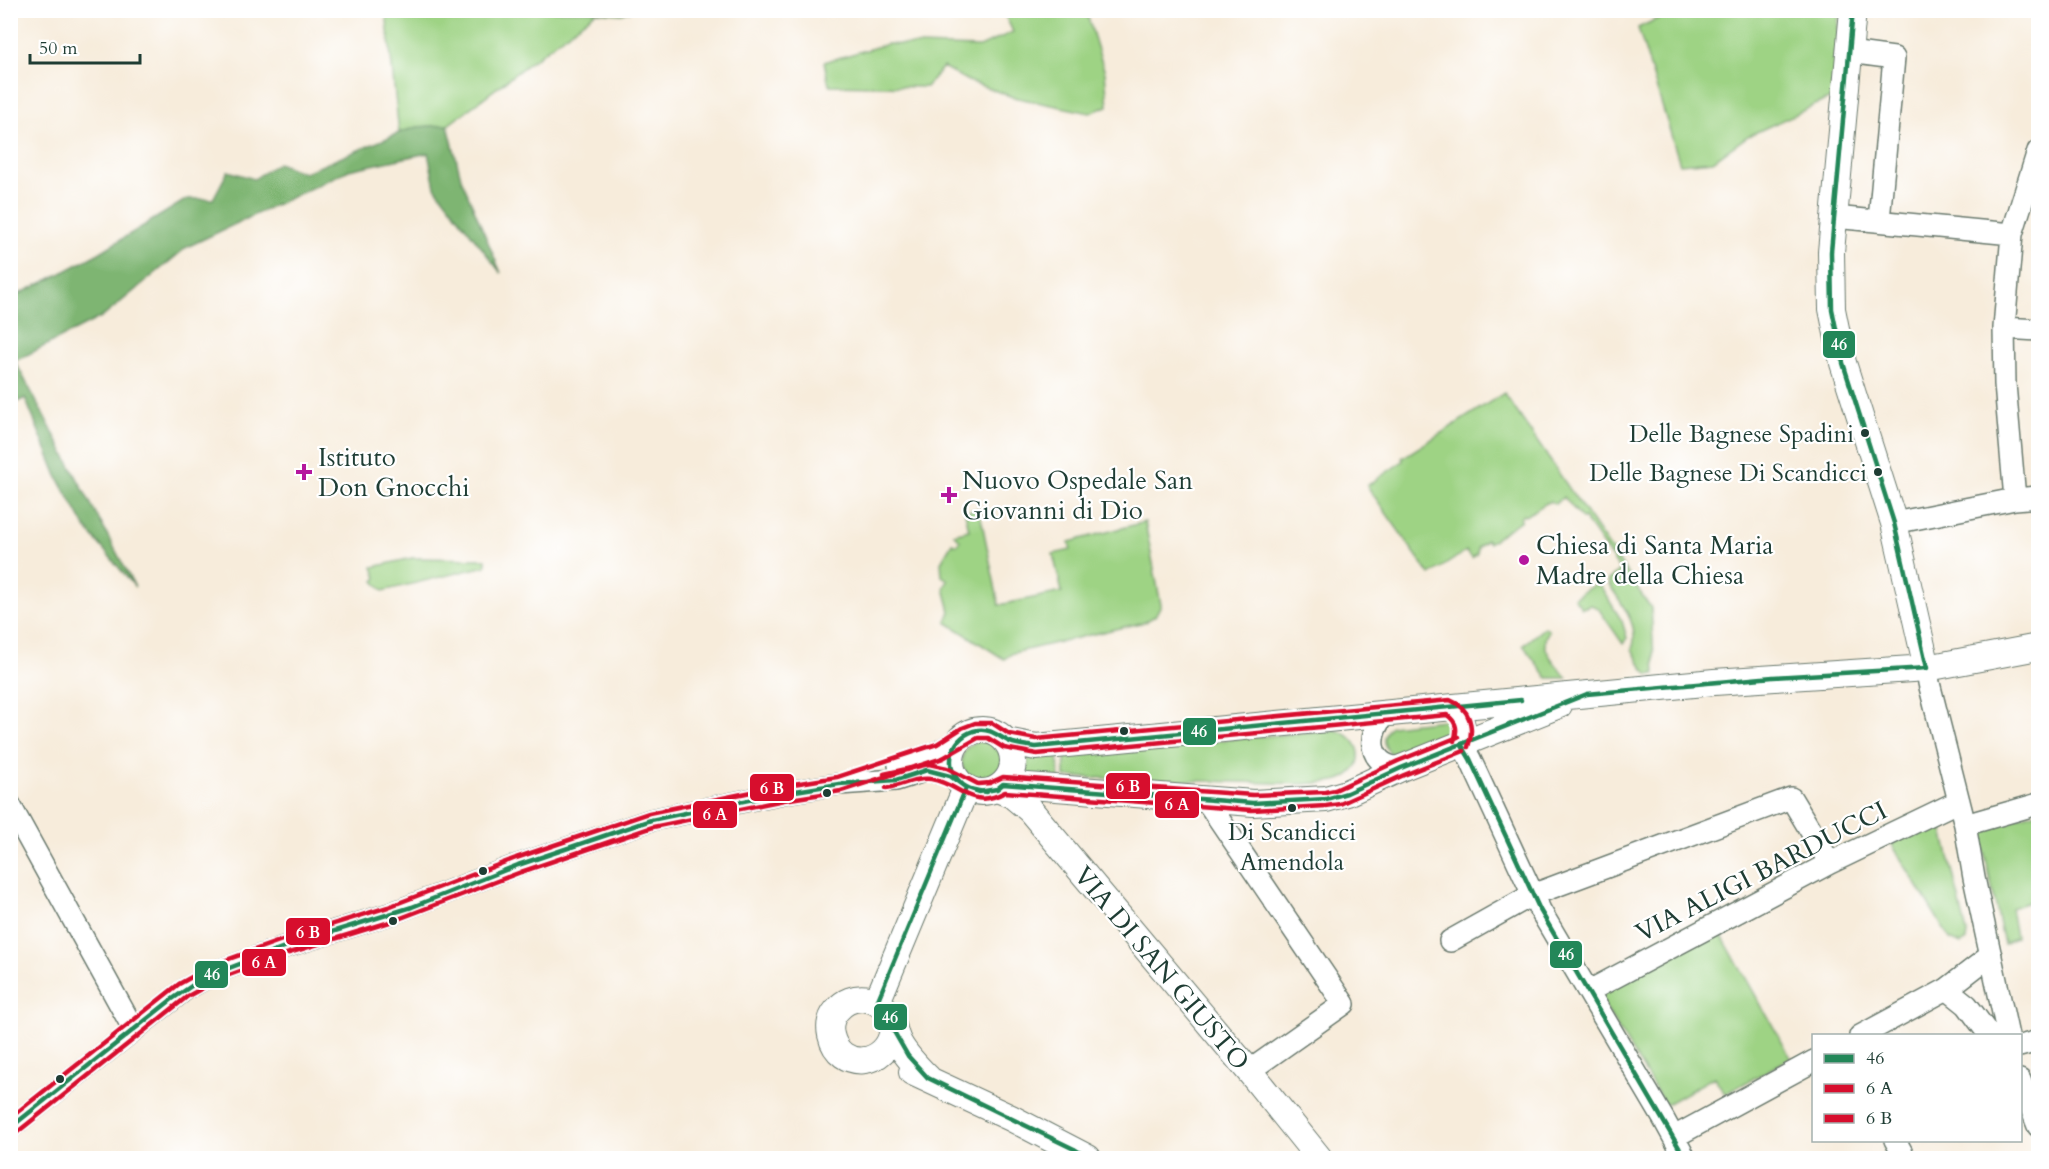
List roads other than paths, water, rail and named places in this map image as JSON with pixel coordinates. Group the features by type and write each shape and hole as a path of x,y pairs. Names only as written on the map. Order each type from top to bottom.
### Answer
{"main road":[{"path":"1853,10 1830,285 1837,339 1843,363 1894,523 1927,668"},
{"path":"1006,741 1036,747 1773,677 1927,668 2038,647"},
{"path":"1000,787 1009,778 1014,763 1011,747 1006,741 996,733 984,730 971,732 959,740 952,751 951,764 954,776 963,786 979,792 1000,787 1253,803 1326,800 1587,694"},
{"path":"877,1002 963,786"},
{"name":"VIA DI SAN GIUSTO","path":"1000,787 1030,810 1319,1158"},
{"path":"893,1030 887,1049 875,1058 859,1061 848,1058 836,1047 830,1027 835,1012 851,999 861,998 877,1002 890,1015 893,1030 908,1056 928,1078"},
{"path":"875,1058 928,1078 1088,1158"}],"street":[{"path":"1850,52 1894,58 1879,220"},
{"path":"2015,499 2005,384 2004,328 2012,234 2038,151"},
{"path":"1834,217 2012,234"},
{"path":"2004,328 2038,330"},
{"path":"1894,523 2015,499 2038,497"},
{"path":"1927,668 1965,825 1974,878 2008,1034"},
{"path":"1449,707 1458,713 1463,721 1464,734 1461,744 1532,894 1685,1158"},
{"path":"1386,713 1376,724 1372,734 1372,744 1377,755 1384,762 1392,768 1401,768"},
{"path":"839,784 940,751 959,740"},
{"path":"10,1128 189,986 218,971 287,946 390,914 518,865 651,820 783,793 839,784 896,780 927,771 950,776 963,786"},
{"path":"1450,941 1532,894 1791,798 1830,862"},
{"path":"1206,800 1344,1004 1249,1071"},
{"name":"VIA ALIGI BARDUCCI","path":"1589,991 1830,862 1959,801"},
{"path":"1965,825 2038,804"},
{"path":"10,805 134,1030"},
{"path":"1862,1034 1947,989 1990,955"},
{"path":"1947,989 1996,981"},
{"path":"1947,989 1967,1005 1989,1034"},
{"path":"2022,1045 2038,1041"},
{"path":"1674,1137 1812,1062"},
{"path":"2022,1085 2038,1126"},
{"path":"1896,1142 1905,1158"}],"place":[{"name":"Delle Bagnese Spadini","path":"1865,433"},
{"name":"Istituto Don Gnocchi","path":"304,472"},
{"name":"Delle Bagnese Di Scandicci","path":"1878,472"},
{"name":"Nuovo Ospedale San Giovanni di Dio","path":"949,495"},
{"name":"Chiesa di Santa Maria Madre della Chiesa","path":"1524,560"},
{"name":"Di Scandicci Amendola","path":"1292,808"}]}
